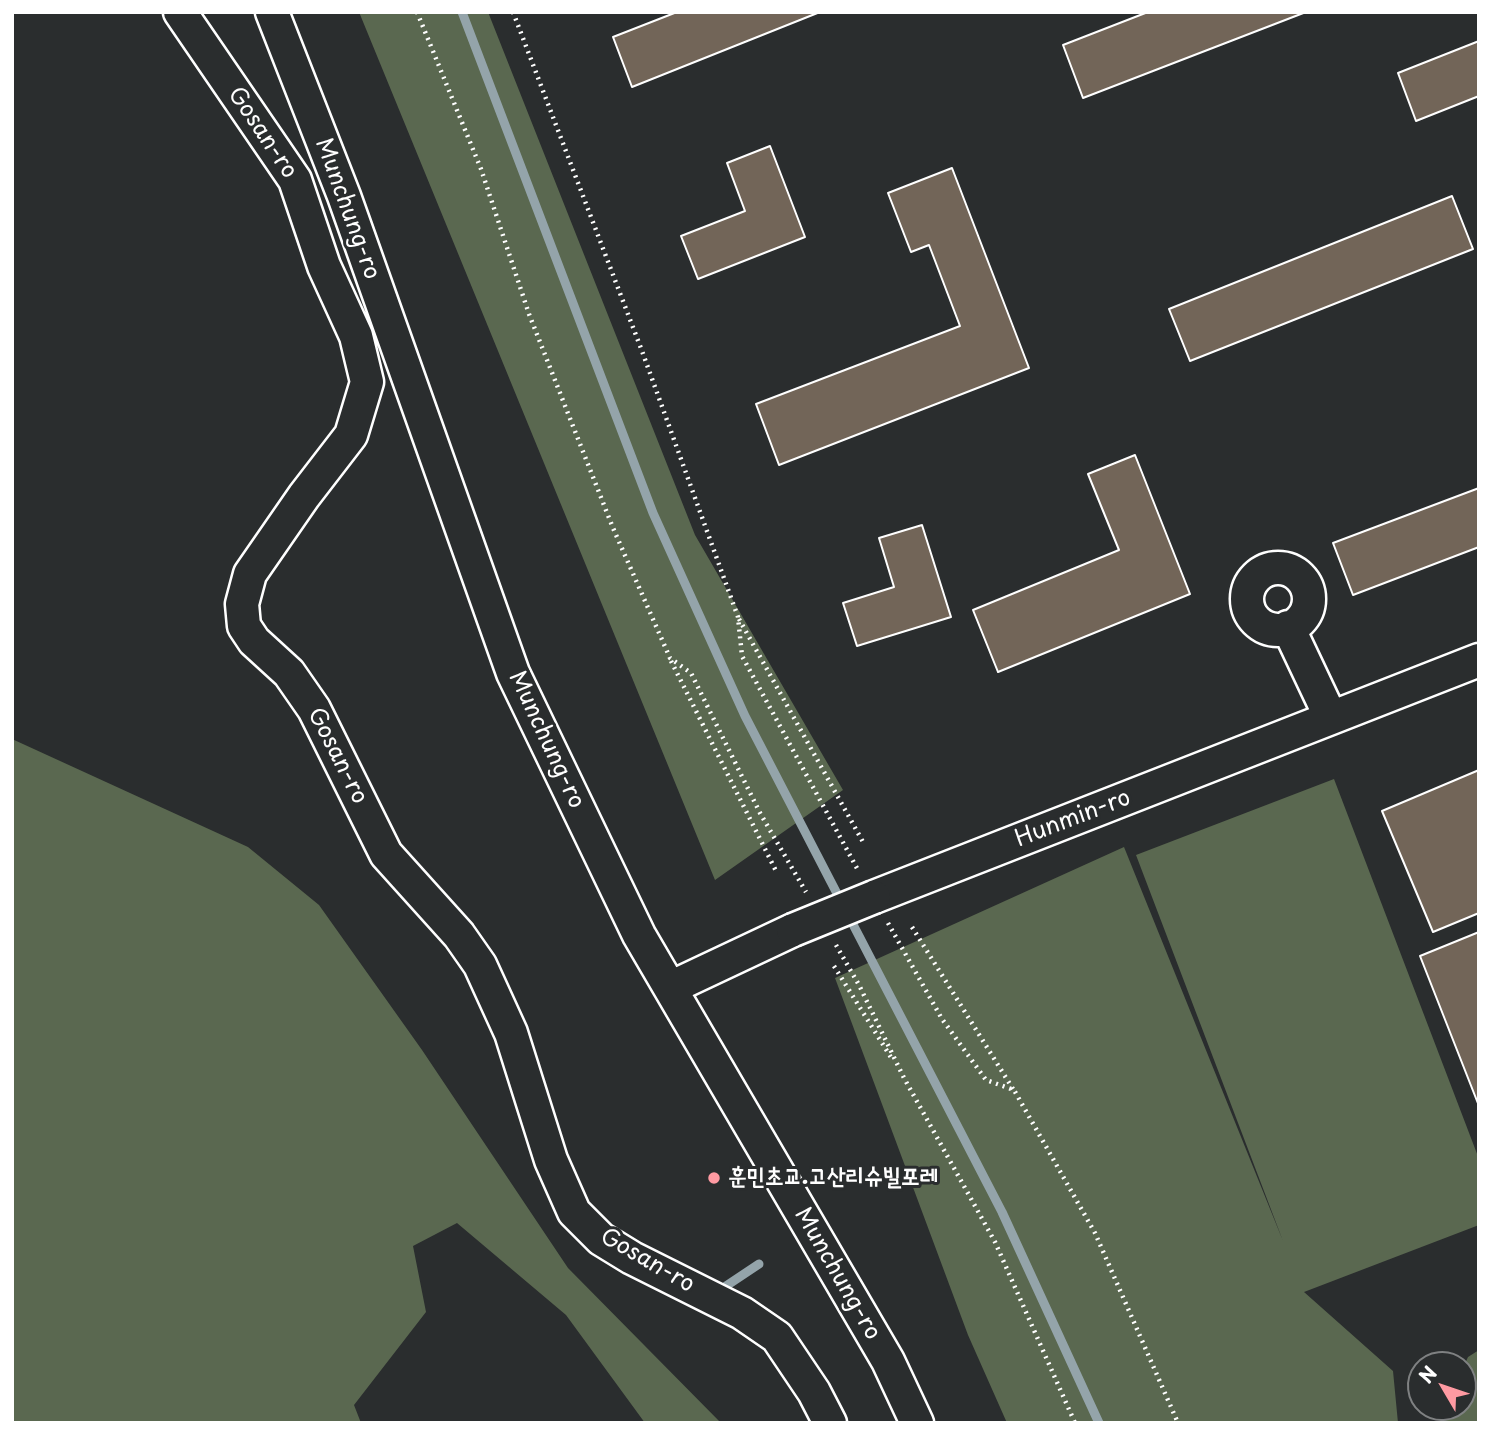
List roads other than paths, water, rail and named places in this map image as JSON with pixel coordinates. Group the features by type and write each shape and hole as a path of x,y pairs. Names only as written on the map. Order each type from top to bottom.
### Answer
{"street":[{"name":"Gosan-ro","path":"180,12 295,180 324,267 356,336 367,382 351,435 304,496 250,574 242,604 244,626 254,641 289,673 314,709 386,854 458,935 480,965 511,1032 551,1160 574,1212 601,1239 632,1258 742,1313 777,1338 814,1392 830,1423"},
{"name":"Munchung-ro","path":"272,12 344,196 513,673 639,935 888,1361 917,1423"},
{"path":"1288,627 1331,718"},
{"name":"Hunmin-ro","path":"670,988 793,930 873,897 1479,660"}],"waterway":[{"path":"462,12 653,513 745,716 1002,1212 1099,1423"},
{"path":"726,1286 759,1264"}],"place":[{"name":"훈민초교.고산리슈빌포레","path":"714,1178"}]}
